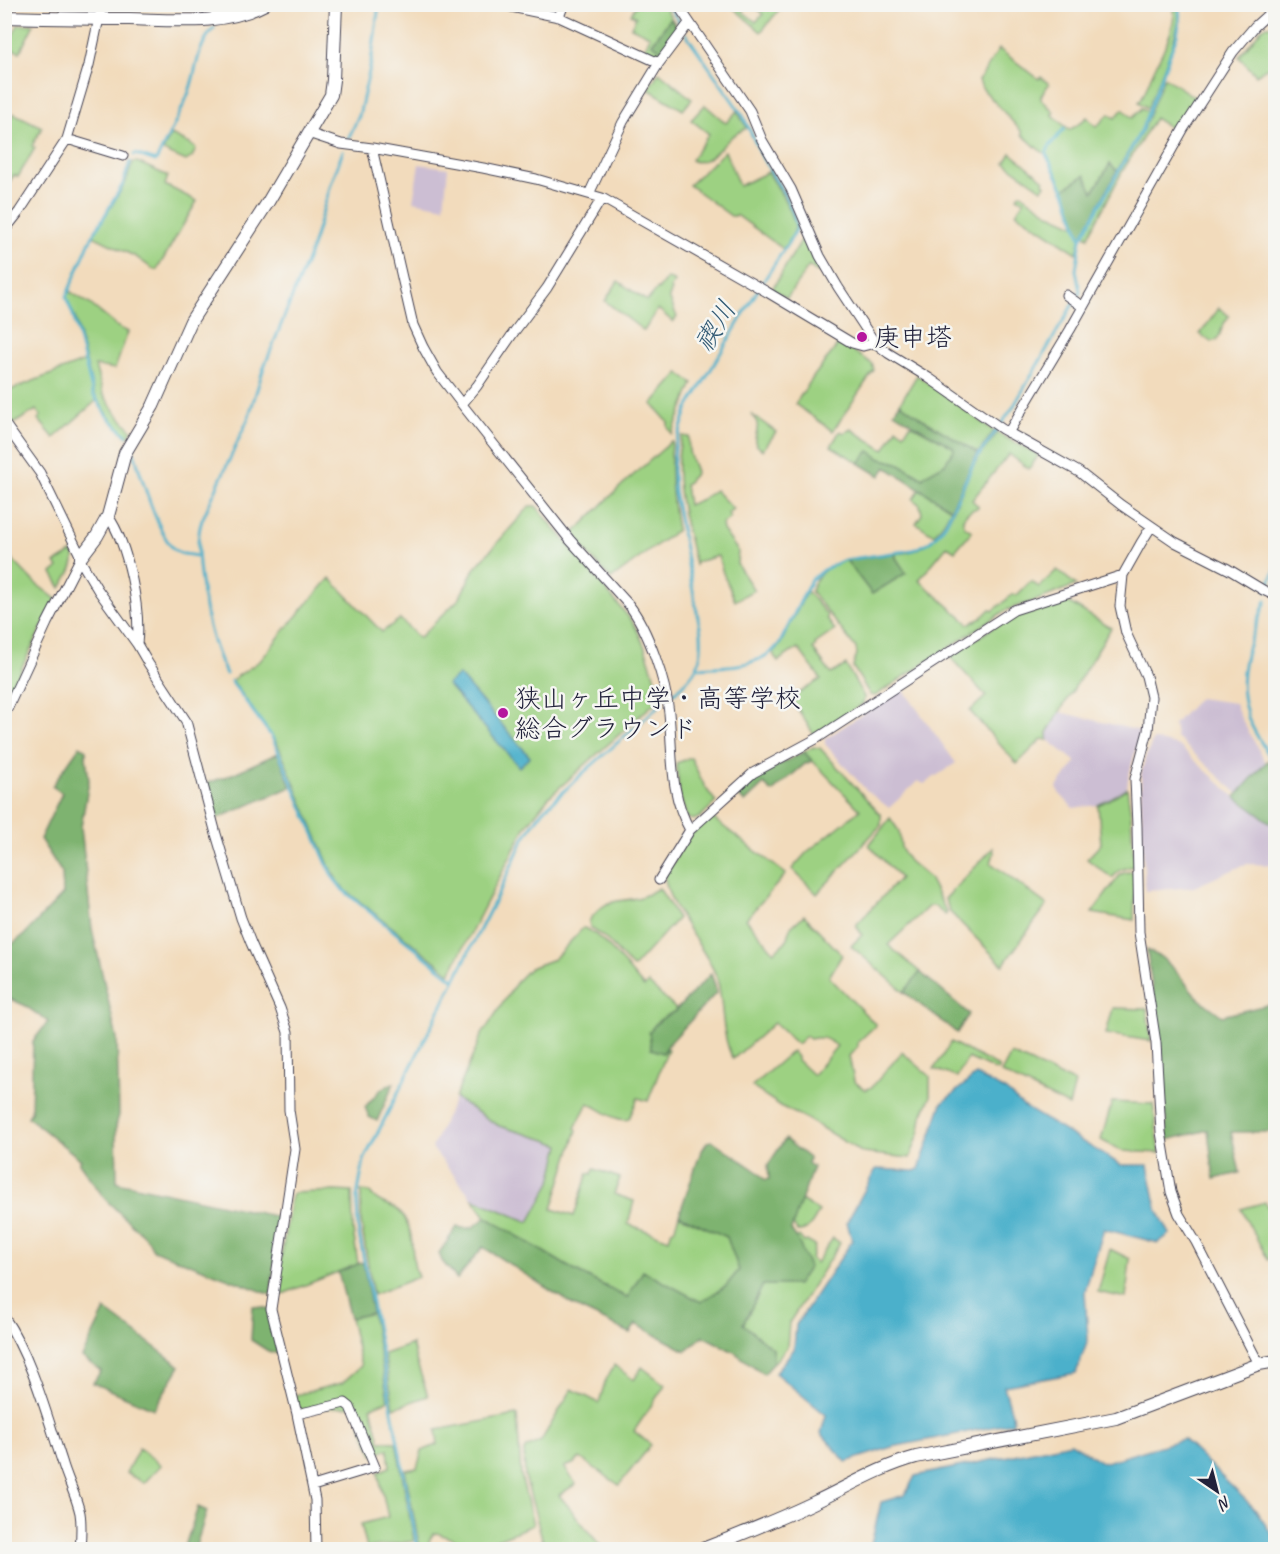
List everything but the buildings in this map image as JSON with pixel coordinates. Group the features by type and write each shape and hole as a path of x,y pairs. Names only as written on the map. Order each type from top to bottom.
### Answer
{"street":[{"path":"4,231 20,212 66,139 89,65 102,4"},
{"path":"4,17 177,20 224,18 240,15 265,4"},
{"path":"4,716 47,623 81,559 108,516 125,453 153,406 191,321 255,223 331,95 336,4"},
{"path":"497,4 559,17 659,63"},
{"path":"559,17 564,4"},
{"path":"677,4 750,111 762,140 791,189 820,256 875,343 990,422 1079,472 1151,527 1275,596"},
{"path":"1005,431 1191,118 1233,52 1274,8"},
{"path":"589,194 623,122 659,63 689,23"},
{"path":"308,134 341,144 536,179 602,198 852,343 863,346 875,343"},
{"path":"66,139 123,156"},
{"path":"372,148 413,325 437,372 570,540 629,605 642,624 664,688 669,710 674,786 682,816 690,830"},
{"path":"462,404 548,288 602,198"},
{"path":"1066,295 1081,305"},
{"path":"4,423 40,473 98,590 137,644 186,721 241,918 288,1032 289,1110 295,1149 271,1309 313,1486 316,1550"},
{"path":"108,516 115,526 128,563 137,613 137,644"},
{"path":"1151,527 1123,575 1120,606 1126,633 1146,676 1151,697 1148,731 1135,779 1139,932 1156,1043 1161,1132 1166,1172 1170,1192 1179,1214 1199,1246 1259,1364"},
{"path":"659,880 690,830 753,773 816,739 1014,609 1123,575"},
{"path":"4,1317 12,1327 27,1362 75,1497 82,1527 80,1550"},
{"path":"700,1550 816,1502 896,1462 916,1456 1116,1418 1259,1364 1275,1361"},
{"path":"297,1414 345,1403 350,1407 375,1467 313,1486"},
{"path":"4,1546 11,1550"}],"shaded area":[{"path":"419,164 448,168 444,207 413,201"},
{"path":"902,688 956,763 924,784 918,781 889,808 866,790 825,744 825,739"},
{"path":"1199,698 1235,703 1266,763 1238,794 1176,737 1174,724"},
{"path":"1060,712 1140,731 1127,788 1098,805 1073,808 1059,793 1057,787 1076,762 1048,740 1048,731"},
{"path":"1153,740 1179,746 1235,797 1276,826 1275,865 1246,864 1194,887 1145,891 1141,774"},
{"path":"455,1098 499,1126 560,1145 551,1182 529,1222 473,1199 432,1148"}],"green space":[{"path":"636,5 664,5 671,18 652,43 663,51 659,56 654,57 643,52 650,36 631,27 636,17 631,14"},
{"path":"730,5 748,5 742,11 756,22 763,14 753,5 783,5 761,32"},
{"path":"1174,5 1178,5 1179,21 1171,50 1148,108 1139,102 1168,39 1173,22"},
{"path":"671,18 679,31 663,51 652,44"},
{"path":"34,24 20,52 6,47 18,25"},
{"path":"1273,25 1276,30 1275,67 1270,66 1256,75 1239,57 1263,27"},
{"path":"999,49 1049,84 1041,99 1054,112 1052,114 1069,130 1087,117 1096,127 1109,114 1115,118 1123,109 1132,118 1142,108 1148,111 1140,132 1117,171 1110,164 1093,193 1085,175 1064,189 1047,154 1040,151 1022,135 1022,132 982,88 979,80"},
{"path":"659,72 692,99 683,110 648,89"},
{"path":"1164,77 1197,99 1175,131 1155,118 1122,172 1088,237 1084,234 1143,130"},
{"path":"705,105 726,123 737,111 747,128 734,135 714,154 697,162 691,160 709,134 691,120"},
{"path":"13,113 42,127 32,146 35,148 18,177 14,175 5,188 5,131"},
{"path":"171,135 196,149 192,157 186,161 163,151"},
{"path":"725,151 739,186 768,172 780,191 789,208 795,228 783,249 738,216 731,216 689,185"},
{"path":"1011,153 1044,180 1045,185 1042,189 1005,163"},
{"path":"133,162 168,176 165,185 197,201 157,270 93,236 125,184"},
{"path":"1110,164 1117,171 1081,238 1064,189 1085,175 1093,192"},
{"path":"1020,193 1050,214 1077,226 1081,238 1077,253 1016,213 1024,201 1017,197"},
{"path":"805,234 820,270 817,272 809,266 787,298 772,289"},
{"path":"667,278 675,282 670,289 672,290 669,297 677,317 673,322 658,309 644,331 605,301 618,281 647,301"},
{"path":"69,291 128,332 115,369 95,366 103,394 115,412 132,430 128,437 109,417 94,394 75,317 66,297"},
{"path":"1219,308 1229,316 1219,337 1211,342 1200,334"},
{"path":"840,342 872,364 874,370 833,431 795,404"},
{"path":"85,361 93,394 97,400 54,438 38,419 41,416 36,410 10,426 5,416 5,392"},
{"path":"679,373 693,383 672,434 668,422 652,404"},
{"path":"917,375 994,431 978,453 900,403"},
{"path":"900,403 978,453 951,509 886,467 880,476 859,463 869,451 881,459 898,463 923,478 945,464 954,450 953,447 894,412"},
{"path":"751,414 776,432 763,450 755,441 757,423"},
{"path":"911,424 953,447 954,450 945,464 923,478 898,463 881,459 869,451 859,463 831,446 840,431 844,433 851,429 884,450 897,428 904,433"},
{"path":"997,433 1039,455 1029,469 1009,454 972,500 978,508 966,514 963,522 965,527 972,531 955,551 947,546 919,580 969,624 981,618 990,609 993,611 1013,594 1016,596 1031,581 1039,587 1057,570 1076,585 1006,610 875,696 870,695 853,667 857,654 856,648 811,591 813,584 824,571 846,560 872,594 906,573 896,558 896,553 913,551 927,544 937,535 952,513 975,463"},
{"path":"682,436 689,437 689,452 696,473 685,485 688,505 715,490 733,509 728,513 730,518 722,524 723,530 738,551 737,564 754,590 735,601 718,556 697,562 695,565 678,484"},
{"path":"671,441 672,486 677,530 611,579 573,537 574,533"},
{"path":"920,489 951,509 934,535 916,523 922,514 920,505 913,499"},
{"path":"530,506 536,506 632,621 652,668 660,698 549,797 526,826 450,973 338,882 278,745 232,680 261,660 330,578 382,632 400,619 419,638 459,599 474,569"},
{"path":"73,552 73,566 61,588 52,573 58,568 55,563"},
{"path":"896,553 896,558 906,573 872,594 846,560"},
{"path":"11,558 35,583 56,599 10,691 4,684 4,571 7,568 7,560"},
{"path":"807,591 827,615 827,619 835,630 815,644 813,649 831,674 846,665 864,697 863,704 814,735 791,698 821,679 798,648 778,661 773,652 780,645"},
{"path":"1063,599 1111,628 1048,731 1048,740 1042,739 1017,764 970,711 986,696 949,656 1008,618"},
{"path":"80,746 86,750 89,781 81,827 92,929 117,1039 119,1115 116,1126 117,1182 279,1217 271,1295 153,1250 148,1240 105,1199 79,1163 81,1160 28,1117 31,1112 33,1041 48,1022 24,1005 5,997 4,950 24,935 63,894 62,873 40,839 62,793 52,786"},
{"path":"813,747 820,748 881,815 881,825 817,894 792,869 807,852 860,810 804,752"},
{"path":"804,752 812,761 805,764 772,792 764,784 745,802 736,794 755,777"},
{"path":"278,753 291,787 216,819 205,784"},
{"path":"691,758 705,787 716,802 700,817 693,820 687,818 680,797 676,763"},
{"path":"1268,760 1275,773 1275,826 1235,797"},
{"path":"1127,788 1134,866 1120,870 1112,878 1087,859 1101,844 1098,805"},
{"path":"711,817 786,874 746,919 774,952 786,941 790,928 804,915 842,955 829,977 876,1025 858,1042 858,1046 849,1056 854,1081 865,1090 872,1087 902,1052 930,1076 930,1098 922,1116 920,1131 910,1158 863,1153 807,1119 784,1108 752,1086 792,1051 797,1060 813,1075 837,1046 830,1041 824,1038 810,1039 806,1036 797,1044 774,1023 733,1059 723,1023 719,984 708,959 676,909 666,885 665,875 687,838"},
{"path":"890,818 899,831 904,854 929,878 947,913 945,915 934,906 929,906 888,945 920,972 904,992 851,946 862,935 856,925 900,878 869,845"},
{"path":"993,848 991,863 1047,905 1003,965 950,912 945,899"},
{"path":"1134,872 1134,920 1092,913 1121,874"},
{"path":"659,888 678,918 633,968 605,938 590,927 589,921 607,904 641,897"},
{"path":"583,928 606,944 644,987 648,983 677,1010 658,1021 649,1032 663,1053 666,1047 668,1049 648,1101 638,1098 629,1119 624,1120 613,1117 588,1103 575,1128 577,1130 552,1209 574,1216 588,1173 592,1174 594,1169 620,1178 614,1194 634,1201 628,1224 669,1239 679,1215 727,1237 739,1270 726,1286 701,1302 643,1271 628,1298 572,1269 486,1217 473,1199 529,1222 551,1182 560,1145 499,1126 455,1098 481,1036 518,980 530,968 554,959"},
{"path":"1147,950 1161,957 1198,998 1222,1016 1275,1003 1275,1136 1271,1132 1231,1132 1240,1173 1214,1179 1208,1130 1167,1140 1162,1060"},
{"path":"920,972 969,1014 957,1033 904,992"},
{"path":"711,974 716,993 663,1053 651,1049 649,1032 660,1020 674,1012"},
{"path":"1113,1008 1147,1009 1151,1041 1106,1034"},
{"path":"951,1042 999,1067 997,1071 968,1058 957,1077 934,1069"},
{"path":"1011,1054 1075,1083 1069,1106 1001,1073"},
{"path":"394,1083 377,1121 369,1117 365,1107 381,1089"},
{"path":"1112,1102 1153,1104 1160,1153 1122,1151 1101,1140"},
{"path":"785,1139 809,1158 808,1163 813,1167 791,1230 797,1238 809,1267 797,1285 763,1285 743,1324 773,1349 773,1364 764,1374 734,1352 703,1336 686,1351 636,1324 630,1333 576,1307 483,1247 457,1279 442,1261 439,1253 457,1227 470,1228 486,1217 572,1269 627,1298 643,1271 701,1302 726,1286 739,1270 727,1237 679,1215 700,1154 707,1142 713,1141 759,1173 765,1180 769,1179 768,1165"},
{"path":"361,1191 370,1192 402,1215 411,1235 415,1270 418,1277 373,1295 361,1222"},
{"path":"352,1192 353,1230 358,1264 275,1297 291,1196 294,1193"},
{"path":"801,1200 819,1211 805,1230 797,1231 793,1224"},
{"path":"1265,1202 1275,1217 1275,1255 1268,1260 1241,1209"},
{"path":"799,1236 804,1242 807,1241 815,1246 811,1259 816,1263 833,1238 840,1243 789,1323 787,1347 773,1364 773,1349 743,1325 763,1285 796,1285 796,1237"},
{"path":"1110,1249 1130,1259 1126,1298 1098,1292"},
{"path":"363,1262 372,1313 350,1318 338,1272"},
{"path":"253,1306 270,1309 278,1354 268,1351 251,1340"},
{"path":"105,1310 180,1366 154,1409 93,1383 101,1371 82,1357"},
{"path":"372,1313 388,1400 371,1407 380,1441 396,1442 414,1541 367,1548 361,1524 388,1517 378,1472 390,1467 388,1449 373,1455 354,1406 305,1410 298,1408 295,1395 342,1383 361,1366 350,1318"},
{"path":"412,1344 428,1396 394,1408 384,1354"},
{"path":"614,1365 634,1380 642,1367 665,1385 634,1431 651,1445 619,1485 580,1458 564,1467 576,1484 559,1495 603,1549 545,1549 525,1476 524,1451 541,1441 572,1389 599,1403 605,1382"},
{"path":"517,1415 521,1475 533,1525 475,1548 437,1533 433,1534 429,1541 432,1549 420,1549 405,1470 417,1468 422,1451 438,1444 436,1430"},
{"path":"139,1448 161,1465 144,1483 126,1473"},
{"path":"198,1507 207,1511 195,1549 184,1549"}],"water":[{"path":"459,675 530,757 519,767 447,684"},
{"path":"976,1075 1005,1090 1023,1106 1121,1165 1148,1165 1157,1209 1170,1234 1158,1243 1104,1229 1085,1291 1088,1340 1076,1373 1004,1386 1013,1423 892,1447 846,1462 821,1433 826,1415 775,1373 794,1349 796,1325 852,1241 847,1222 876,1169 915,1171 919,1169 942,1103"},
{"path":"1183,1439 1255,1509 1275,1539 1275,1549 870,1549 881,1502 905,1495 915,1476 1071,1443 1103,1463"}],"waterway":[{"path":"222,11 226,4"},
{"path":"348,139 359,116 371,63 379,4"},
{"name":"禊川","path":"668,4 681,25"},
{"path":"696,668 730,666 763,658 780,643 811,580 823,570 844,560 913,550 930,542 938,534 946,523 974,462 1012,409 1080,292 1076,270 1081,239 1142,129 1177,35 1180,20 1179,4"},
{"path":"134,155 156,161 187,97 203,44 214,28"},
{"name":"禊川","path":"674,693 697,667 701,652 701,633 674,491 675,446 687,410 797,229 785,195 763,159 743,116 686,34"},
{"path":"1064,129 1046,154 1066,194 1081,239"},
{"path":"226,674 212,638 204,601 198,554 200,527 248,419 263,370 312,247 343,151"},
{"path":"127,436 107,416 93,394 73,315 66,297 90,241 123,184 130,162"},
{"path":"134,452 151,505 163,533 176,551 198,557"},
{"path":"1267,591 1276,567"},
{"path":"1266,601 1245,658 1242,687 1248,717 1260,742 1276,765"},
{"path":"231,681 272,737 332,876 343,890 454,980"},
{"path":"418,1550 358,1228 357,1197 364,1160 532,826 543,811 582,774 659,706"}],"place":[{"name":"庚申塔","path":"862,337"},
{"name":"狭山ヶ丘中学・高等学校 総合グラウンド","path":"503,713"}]}
